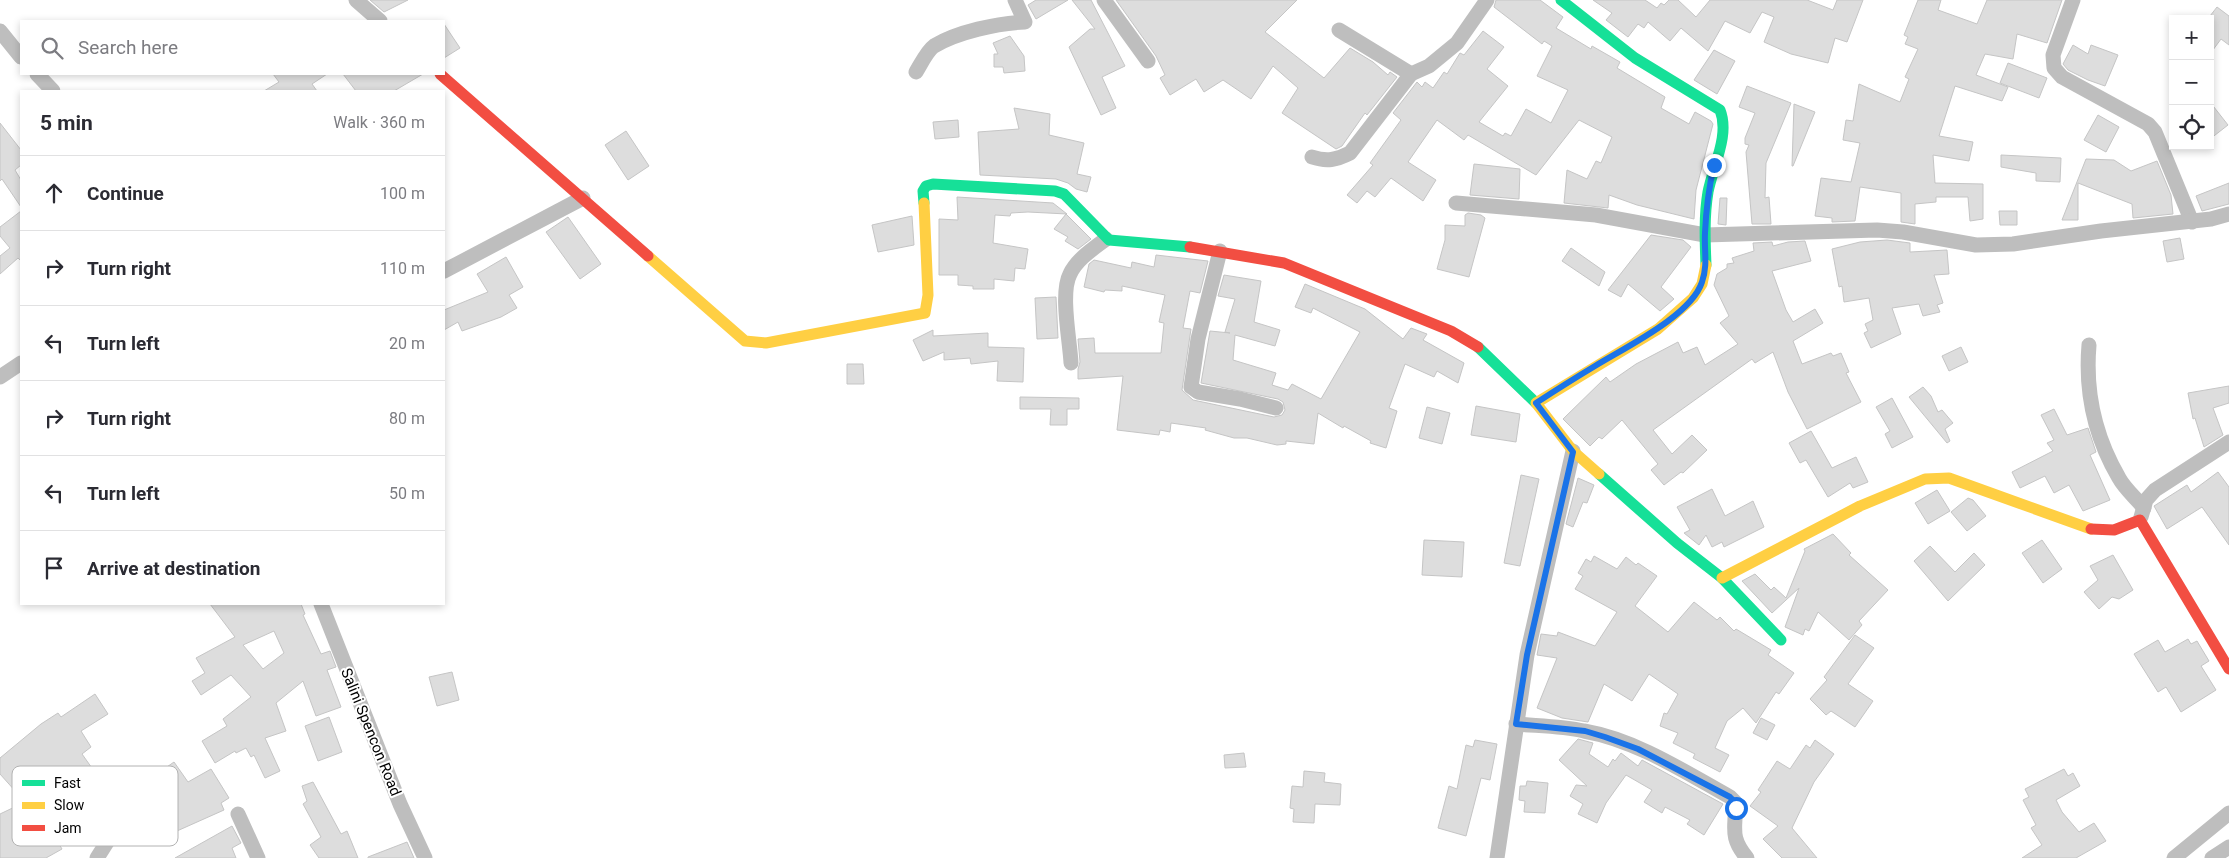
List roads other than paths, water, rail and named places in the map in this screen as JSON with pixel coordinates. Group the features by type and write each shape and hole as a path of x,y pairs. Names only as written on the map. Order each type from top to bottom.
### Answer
{"street":[{"path":"356,0 379,20"},
{"path":"916,72 933,47 960,36 1004,23 1025,22 1015,0"},
{"path":"1104,0 1148,61"},
{"path":"1312,157 1325,161 1337,160 1350,153 1411,74 1429,66 1457,43 1487,0"},
{"path":"1536,403 1566,383 1658,329 1693,298 1702,284 1706,268 1705,235 1708,193 1725,122 1724,115 1720,110 1635,58 1561,0"},
{"path":"2073,0 2053,55 2054,68 2062,77 2148,124 2155,132 2192,222"},
{"path":"1339,30 1411,74"},
{"path":"0,31 20,56"},
{"path":"38,75 52,90"},
{"path":"441,75 746,341 766,343 925,313 928,295 923,191 926,186 933,184 1055,191 1064,194 1106,239 1220,251 1284,263 1451,331 1474,344 1536,403 1573,452 1677,543 1722,578 1781,640"},
{"path":"445,270 583,198"},
{"path":"1456,203 1596,215 1705,235 1877,230 1985,245 2013,244 2101,230 2192,222 2229,214"},
{"path":"1071,363 1066,298 1068,277 1080,260 1106,239"},
{"path":"1220,251 1198,338 1191,387 1198,392 1240,399 1276,408"},
{"path":"2089,345 2088,390 2100,437 2120,480 2142,514 2229,669"},
{"path":"0,377 20,364"},
{"path":"1722,578 1842,515 1930,478 1949,478 2077,526 2104,533 2117,532 2142,514 2146,500 2155,490 2229,442"},
{"path":"1497,858 1527,655 1573,452"},
{"name":"Salini Spencon Road","path":"321,605 400,804 425,858"},
{"path":"1516,724 1585,731 1605,737 1638,749 1730,797 1735,802 1735,839 1737,846 1747,858"},
{"path":"2174,858 2229,813"},
{"path":"238,814 258,858"},
{"path":"97,858 104,846"},
{"path":"2212,858 2229,848"}]}
